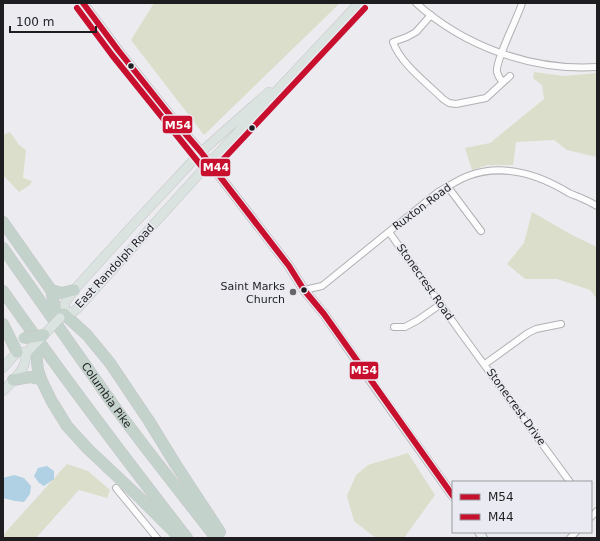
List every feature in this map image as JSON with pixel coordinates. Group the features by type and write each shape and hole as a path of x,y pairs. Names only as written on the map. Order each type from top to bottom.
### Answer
{"highway":[{"path":"3,222 51,290 60,316 87,335 110,363 149,421 223,538"},
{"name":"Columbia Pike","path":"3,248 117,410 216,538"},
{"path":"51,290 62,293 74,290"},
{"name":"Columbia Pike","path":"3,291 84,404 187,538"},
{"path":"5,327 16,337 24,338 44,335"},
{"path":"5,327 36,359 41,379 67,426 88,449 180,538"},
{"path":"13,380 30,377 41,379"}],"main road":[{"path":"83,3 118,50 201,152 289,266 304,290 324,314 452,495"},
{"name":"East Randolph Road","path":"60,316 73,312 78,308 209,163 359,3"},
{"name":"East Randolph Road","path":"60,316 65,303 74,290 201,152 254,105 297,70"},
{"path":"3,368 44,335 60,316"},
{"path":"3,391 24,366 27,350"}],"street":[{"path":"416,3 457,33 476,43 501,53 527,61 558,66 580,68 597,67"},
{"path":"503,82 499,78 496,70 501,53 522,3"},
{"path":"431,15 416,32 393,42 402,60 443,99 449,103 456,104 486,98 510,76"},
{"name":"Ruxton Road","path":"304,290 322,286 438,192 469,176 488,171 511,170 522,172 537,177 597,206"},
{"path":"448,187 481,231"},
{"name":"Stonecrest Road","path":"389,232 462,333"},
{"path":"394,327 405,327 442,304"},
{"path":"484,364 532,331 561,324"},
{"name":"Stonecrest Drive","path":"462,333 569,481"},
{"path":"116,488 157,538"}],"green space":[{"path":"154,3 340,3 204,135 131,40"},
{"path":"534,72 564,76 597,73 597,157 567,150 554,140 516,142 513,165 488,165 472,170 465,148 490,143 544,99 542,85 533,78"},
{"path":"10,132 19,145 26,150 23,178 32,181 30,185 19,192 3,175 3,135"},
{"path":"532,212 572,235 597,247 597,299 590,290 557,279 525,279 507,264 524,243"},
{"path":"408,453 435,495 404,538 378,538 373,536 354,521 347,496 356,475 368,465"},
{"path":"67,464 88,471 110,490 107,498 79,490 36,538 3,538 3,533 4,534"}],"water":[{"path":"47,466 54,471 54,479 44,486 39,483 34,476 38,468"},
{"path":"14,475 24,478 31,486 30,494 24,502 3,498 3,478"}],"transit line":[{"name":"M54","path":"83,3 118,50 201,152 289,266 304,290 324,314 452,495"},
{"name":"M44","path":"77,8 112,55 203,168 209,171 212,171 215,168 365,8"}],"place":[{"name":"Saint Marks Church","path":"293,292"}]}
